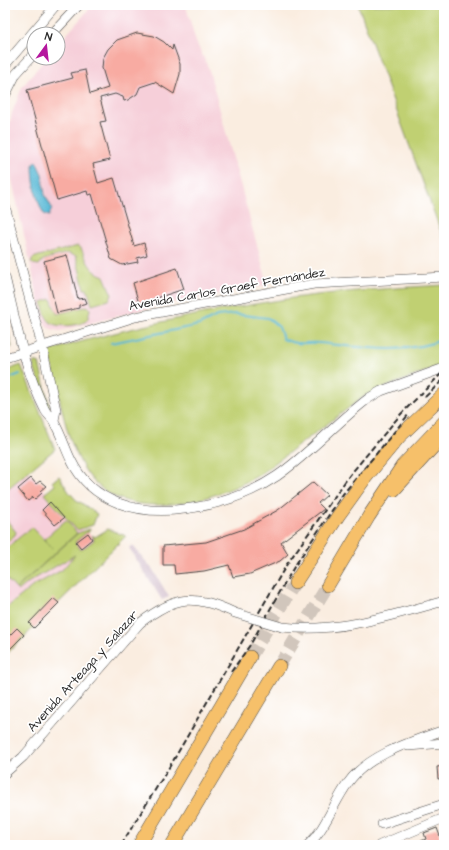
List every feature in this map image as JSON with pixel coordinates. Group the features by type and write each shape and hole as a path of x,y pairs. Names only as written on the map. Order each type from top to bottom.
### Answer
{"highway":[{"path":"295,583 338,516 366,478 399,437 444,394"},
{"path":"328,585 369,516 403,464 444,422"},
{"path":"369,516 444,435"},
{"path":"139,845 250,657"},
{"path":"172,845 279,666"}],"street":[{"path":"5,66 56,5"},
{"path":"59,26 79,5"},
{"path":"5,96 16,74 26,63"},
{"path":"5,206 42,346 56,410 54,420"},
{"path":"5,277 30,372 46,412 54,420 75,468 83,479 110,501 139,510 161,512 220,503 250,491 276,476 289,466 369,398 381,391 444,368"},
{"name":"Avenida Carlos Graef Fernández","path":"5,358 136,318 314,284 444,277"},
{"name":"Avenida Arteaga y Salazar","path":"5,773 23,757 140,623 159,608 175,602 190,599 207,602 235,613 282,627 308,630 344,627 373,621 444,601"},
{"path":"308,845 318,832 347,783 362,767 373,759 444,730"},
{"path":"403,747 444,743"},
{"path":"382,824 444,804"},
{"path":"386,844 444,818"}],"shaded area":[{"path":"93,5 186,6 196,42 208,67 268,285 160,305 59,331 48,328 43,320 7,158 8,132 12,113 22,87 39,66 66,66 66,35"},
{"path":"28,471 72,522 83,530 95,537 108,529 126,536 5,656 5,491"},
{"path":"132,545 153,570 169,597 162,600 129,548"}],"green space":[{"path":"358,5 444,5 444,240"},
{"path":"78,246 81,248 92,268 104,276 112,295 109,300 92,305 87,289 84,289 76,256 67,253 43,260 39,265 31,262 33,258"},
{"path":"444,285 444,364 366,395 259,475 241,485 196,500 173,504 149,505 127,501 107,492 90,477 71,443 50,356 51,350 141,327 202,314 293,298 331,293"},
{"path":"51,299 57,314 88,306 90,309 88,318 83,323 73,325 62,326 53,324 47,318 42,302"},
{"path":"5,318 12,347 5,349"},
{"path":"35,361 39,363 51,413 49,412 33,364"},
{"path":"21,365 55,449 5,491 5,371"},
{"path":"59,476 69,492 79,503 80,502 97,514 93,525 77,530 44,494 55,485 52,482"},
{"path":"5,518 16,532 15,535 5,544"},
{"path":"66,520 77,533 16,589 5,577 5,549 32,527 52,548 44,539"},
{"path":"90,529 88,533 87,532 75,542 81,550 94,540 92,535 95,537 108,529 126,536 5,656 5,609 33,586 62,570 75,555 29,582 18,591 16,589 78,533"}],"water":[{"path":"36,161 42,174 45,195 52,208 49,216 44,214 37,197 33,171 33,165"}],"building":[{"path":"137,33 154,36 164,42 172,50 173,45 180,64 180,74 174,94 155,82 140,87 137,94 128,100 124,101 123,97 115,94 100,98 106,121 100,122 110,160 93,164 98,183 114,178 134,246 144,243 147,255 137,258 138,262 122,265 111,259 92,194 88,195 87,191 57,200 27,90 73,78 71,73 85,70 90,94 108,88 102,68 103,58 108,49 117,40"},
{"path":"67,255 78,299 85,298 87,303 79,305 79,308 57,313 44,261"},
{"path":"177,268 184,289 139,304 133,283"},
{"path":"31,478 36,484 40,481 46,486 40,491 42,493 35,499 33,497 28,501 18,489"},
{"path":"313,482 327,495 318,503 324,509 281,542 288,554 280,561 250,574 233,577 229,565 204,571 175,574 174,565 163,565 163,546 206,542 244,529 278,510"},
{"path":"50,502 64,518 55,525 42,510"},
{"path":"88,533 92,539 81,548 76,542"},
{"path":"53,598 59,603 34,628 29,623"},
{"path":"17,628 24,635 9,650 5,646 5,640"},
{"path":"444,766 444,778 438,779 437,767"},
{"path":"437,828 441,839 444,837 444,845 411,845 426,839 424,833"}],"waterway":[{"path":"111,343 199,325 217,316 235,314 268,318 279,327 283,339 298,343 319,343 366,348 398,349 429,344 444,339"},
{"path":"5,380 20,374"}],"tunnel":[{"path":"250,657 295,583"},
{"path":"279,666 328,585"}],"railway":[{"path":"121,845 173,761 287,564 349,476 401,414 444,371"},
{"path":"425,397 444,379"},
{"path":"231,672 250,645 294,567 343,494 409,414"}]}
